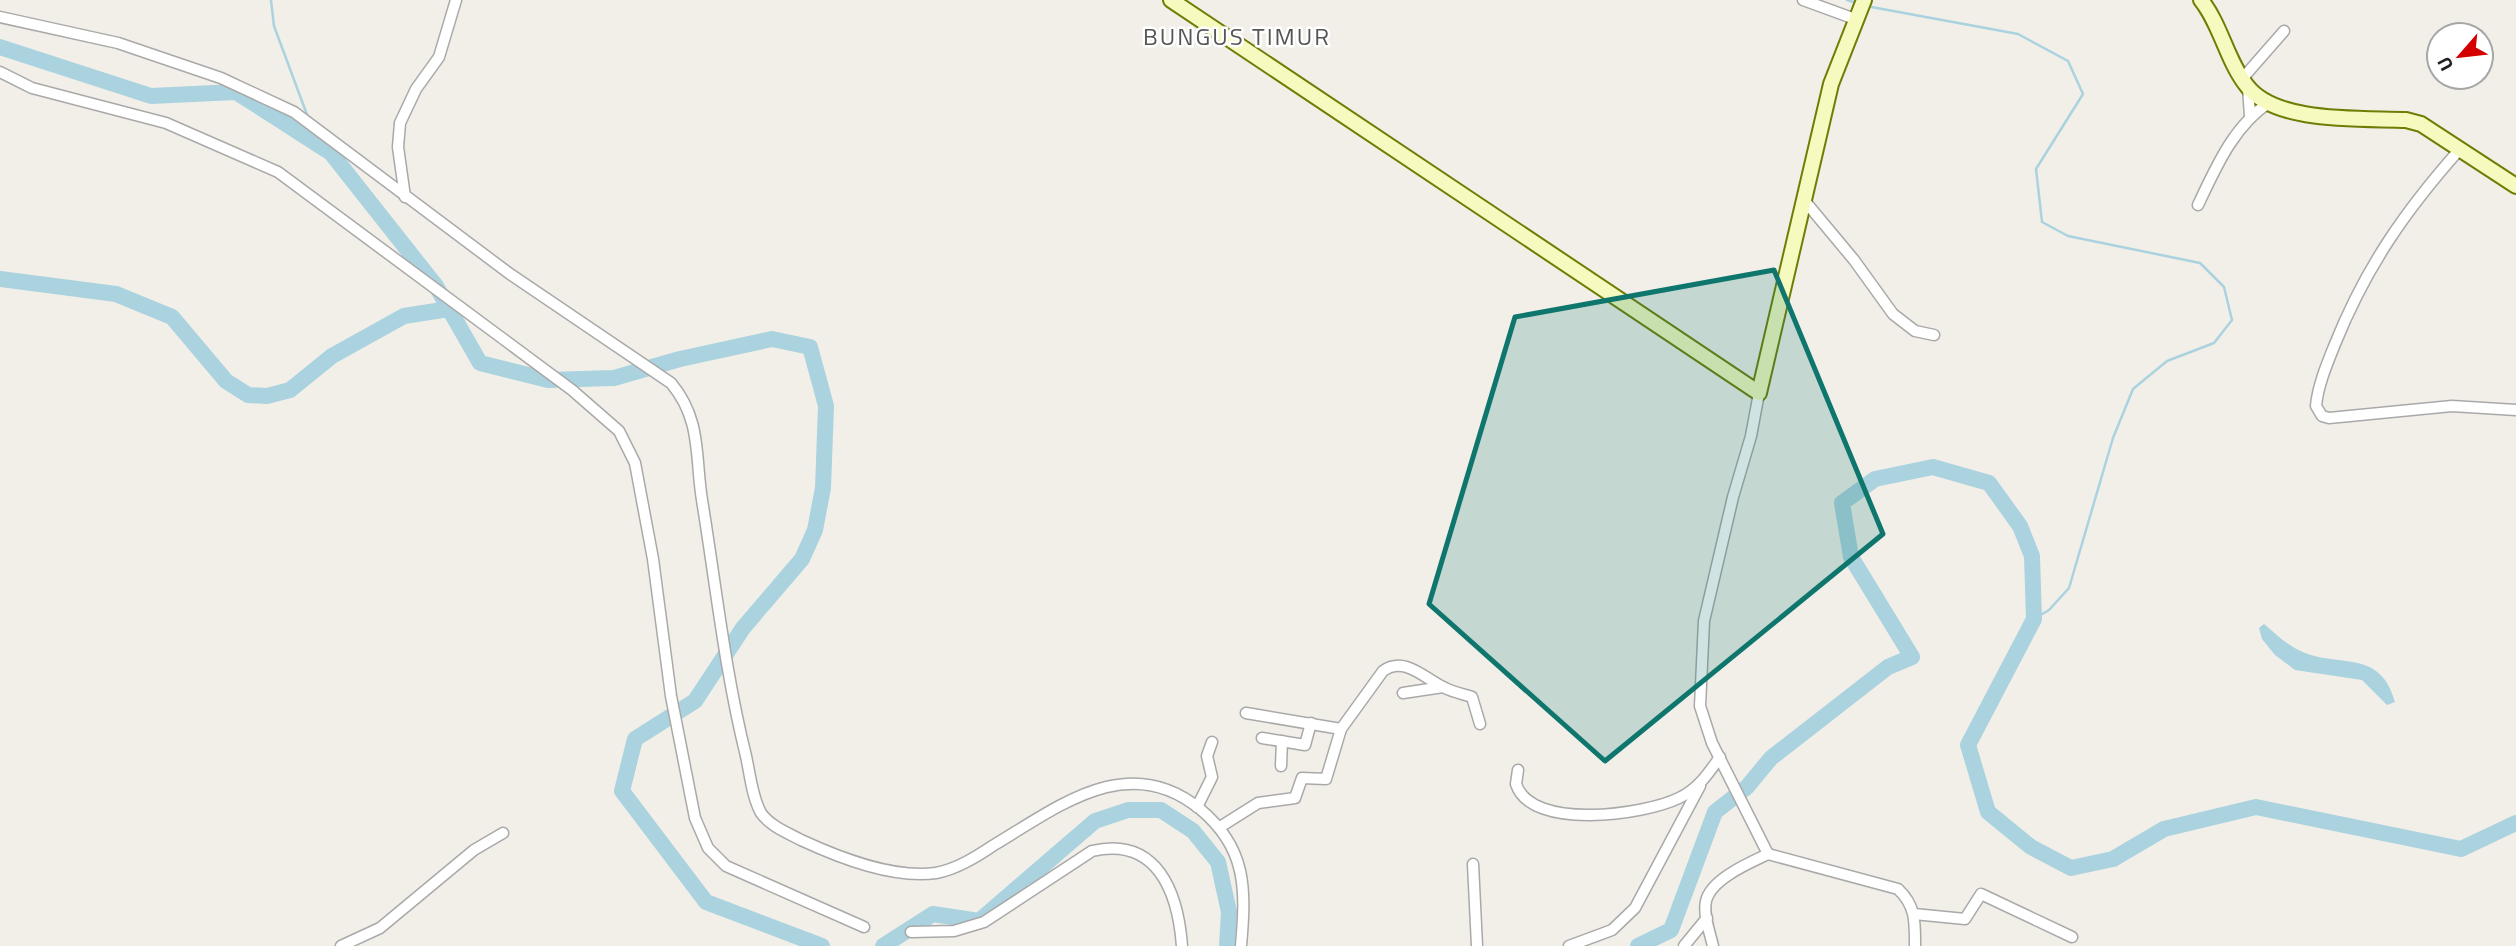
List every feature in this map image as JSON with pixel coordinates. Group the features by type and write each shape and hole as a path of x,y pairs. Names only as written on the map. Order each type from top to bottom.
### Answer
{"street":[{"path":"404,197 398,147 400,123 416,89 439,57 456,0"},
{"path":"1171,0 1759,393"},
{"path":"1803,0 1856,17"},
{"path":"1768,854 1702,717 1700,706 1704,621 1732,497 1751,436 1831,83 1864,0"},
{"path":"2203,1 2245,84 2249,116"},
{"path":"0,17 118,43 221,78 294,112 404,197 573,319 662,375 686,402 695,426 720,628 730,678 758,806 766,819 776,827 810,844 887,870 935,873 971,860 1076,795 1116,785 1141,784 1181,796 1198,806 1220,827 1240,866 1244,910 1241,946"},
{"path":"2245,84 2284,31"},
{"path":"0,72 32,88 166,123 255,160 298,185 428,286 572,390 619,430 635,463 653,559 671,696 695,818 715,857 736,871 864,927"},
{"path":"2245,84 2270,102 2296,114 2406,120 2437,132 2516,186"},
{"path":"2197,205 2217,165 2249,116 2270,102"},
{"path":"2460,149 2381,249 2356,294 2323,376 2316,407 2322,416 2329,418 2452,406 2516,410"},
{"path":"1804,200 1854,260 1893,314 1915,331 1934,335"},
{"path":"1247,713 1341,729 1348,725 1376,680 1388,667 1403,666 1416,670 1443,687 1472,697 1480,724"},
{"path":"1403,693 1443,687"},
{"path":"1262,738 1307,744 1311,723"},
{"path":"1220,827 1258,803 1295,798 1303,778 1326,779 1341,729"},
{"path":"1281,766 1282,741"},
{"path":"1198,806 1212,774 1208,756 1212,742"},
{"path":"1569,946 1612,929 1635,908 1702,783 1720,757"},
{"path":"1518,771 1516,784 1526,801 1542,810 1557,814 1582,815 1643,809 1680,798 1702,783"},
{"path":"341,946 380,928 474,850 503,833"},
{"path":"911,932 954,931 984,922 1092,851 1112,847 1138,854 1153,862 1169,886 1182,946"},
{"path":"1713,946 1705,902 1713,888 1768,854 1898,889 1909,900 1914,914 1915,946"},
{"path":"1473,864 1477,946"},
{"path":"1914,914 1965,919 1982,894 2072,937"},
{"path":"1684,946 1707,918"}],"highlighted area":[{"path":"1774,270 1883,534 1605,761 1429,604 1515,317"}],"water":[{"path":"2264,624 2288,644 2305,653 2370,667 2380,674 2389,686 2395,702 2387,705 2362,680 2295,670 2275,655 2262,639 2259,628"}],"waterway":[{"path":"271,0 274,26 309,120"},
{"path":"1847,0 1857,3"},
{"path":"1866,6 2018,34 2068,61 2083,94 2036,169 2042,222 2068,236 2200,263 2224,287 2232,320 2214,343 2167,361 2133,389 2113,438 2069,588 2049,610 2034,619"},
{"path":"0,47 151,96 236,92 331,153 436,286 480,363 548,380 614,378 680,359 772,339 810,347 826,406 823,488 815,530 802,559 743,628 695,701 635,739 622,791 706,902 822,946"},
{"path":"314,132 319,145"},
{"path":"0,279 116,294 172,317 226,381 248,395 267,396 290,390 332,356 404,316 449,309"},
{"path":"1638,946 1671,930 1715,812 1747,787 1771,758 1888,667 1912,657 1851,557 1842,503 1875,479 1933,467 1989,483 2020,526 2032,556 2034,619 1968,745 1988,812 2031,847 2071,868 2113,859 2164,829 2256,807 2461,849 2516,823"},
{"path":"883,946 933,914 979,921 1095,821 1128,810 1161,810 1193,831 1218,862 1229,912 1227,946"}],"district":[{"name":"BUNGUS TIMUR","path":"1237,37"}]}
